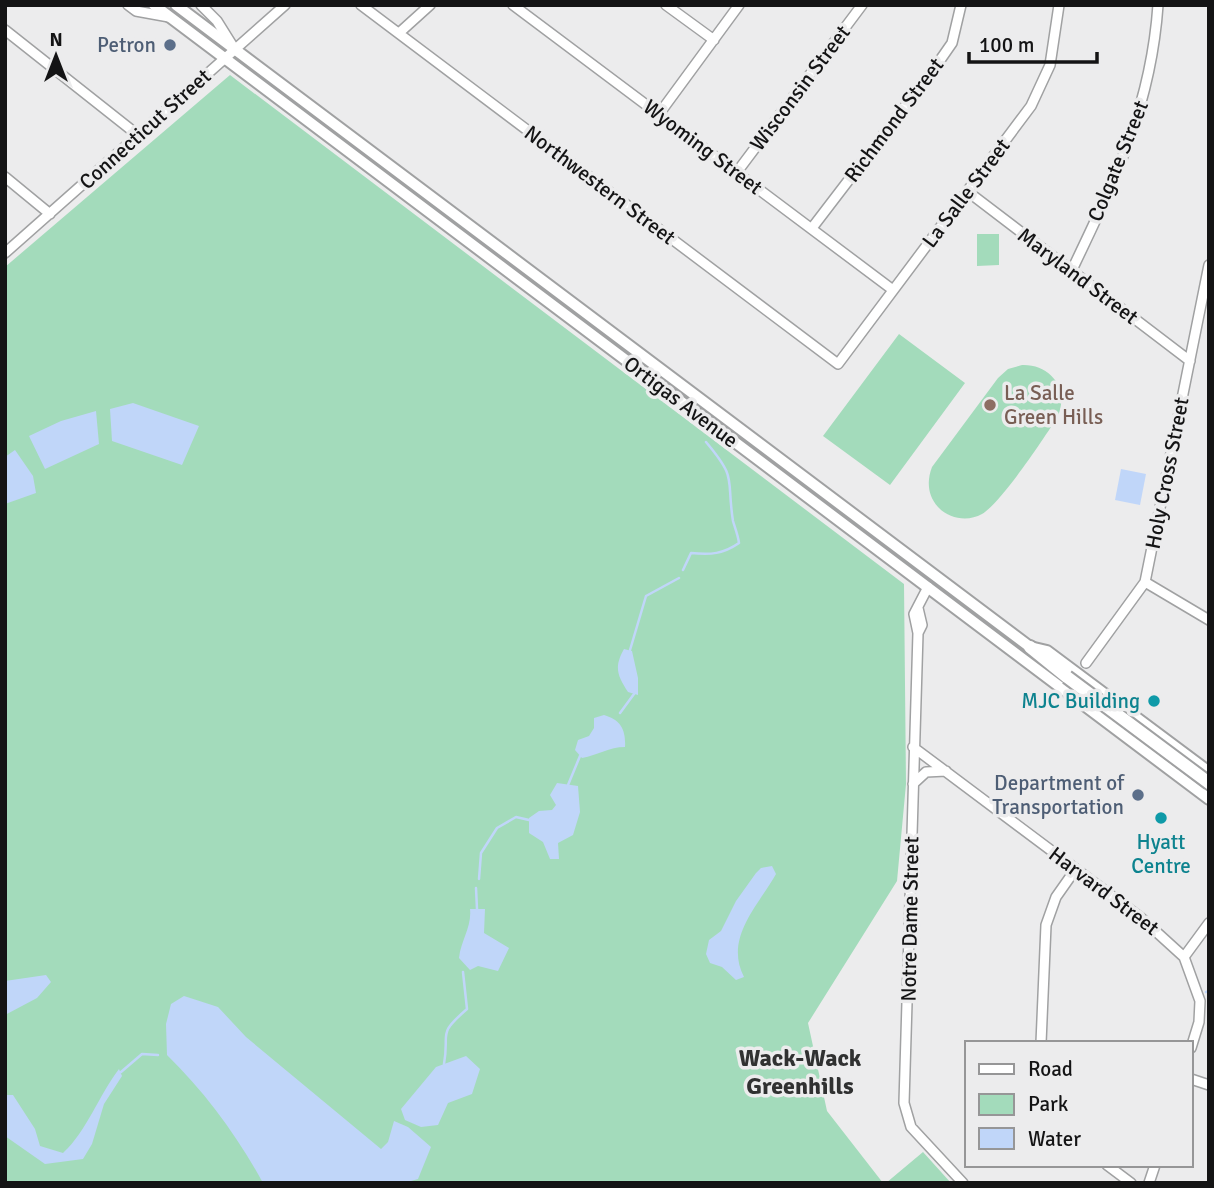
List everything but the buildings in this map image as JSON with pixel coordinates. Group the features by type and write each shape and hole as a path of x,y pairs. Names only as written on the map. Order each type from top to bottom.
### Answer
{"highway":[{"path":"1030,647 1208,791"}],"main road":[{"name":"Ortigas Avenue","path":"153,5 1178,776 1208,791"},
{"name":"Ortigas Avenue","path":"176,5 1030,647 1047,651 1205,770"},
{"path":"1178,776 1181,765 1191,759"},
{"path":"1188,783 1201,777 1205,770"}],"street":[{"path":"128,5 136,11 169,17"},
{"path":"201,5 217,21 235,50"},
{"name":"Connecticut Street","path":"5,253 285,5"},
{"name":"Northwestern Street","path":"361,5 838,364"},
{"path":"399,33 430,5"},
{"name":"Wyoming Street","path":"513,5 893,290"},
{"path":"666,5 714,40"},
{"path":"659,114 739,5"},
{"name":"Wisconsin Street","path":"737,172 862,5"},
{"name":"Richmond Street","path":"812,228 952,43 961,5"},
{"name":"La Salle Street","path":"838,364 1031,106 1050,65 1059,5"},
{"name":"Colgate Street","path":"1071,272 1113,183 1139,118 1150,80 1158,5"},
{"path":"5,30 139,136"},
{"path":"5,177 50,214"},
{"name":"Maryland Street","path":"967,191 1190,361"},
{"name":"Holy Cross Street","path":"1086,663 1145,582 1209,265"},
{"path":"1145,582 1209,620"},
{"name":"Notre Dame Street","path":"928,587 914,614 918,633 904,1103 911,1126 963,1183"},
{"name":"Harvard Street","path":"913,747 1140,917 1184,957 1200,1001 1199,1023 1193,1042"},
{"path":"913,784 926,772 946,771"},
{"path":"1041,1041 1045,925 1056,897 1075,870"},
{"path":"1184,957 1209,923"},
{"path":"1110,1167 1131,1183"}],"green space":[{"path":"230,75 904,584 906,784 897,881 808,1023 827,1111 883,1183 5,1183 5,267"},
{"path":"977,234 999,234 999,265 977,266"},
{"path":"899,334 965,383 890,485 823,436"},
{"path":"1022,365 1041,369 1055,380 1061,396 1058,416 1022,469 1000,497 982,514 959,518 942,511 930,492 929,477 932,467 998,378 1008,369"},
{"path":"923,1152 951,1183 886,1183"}],"water":[{"path":"133,403 199,426 182,465 112,441 110,409"},
{"path":"96,411 99,444 45,469 29,436 61,421"},
{"path":"15,450 33,476 36,493 5,504 5,457"},
{"path":"1121,469 1146,474 1140,505 1115,500"},
{"path":"624,649 632,651 638,678 638,695 628,692 619,676 618,666"},
{"path":"604,715 621,726 625,747 582,758 575,750 578,740 589,736 594,728 594,718"},
{"path":"557,783 578,786 580,812 573,835 558,843 559,859 550,859 543,842 529,833 529,818 539,811 552,810 556,805 550,795"},
{"path":"772,866 776,874 753,910 741,936 739,963 744,977 736,980 722,967 710,963 706,954 709,940 721,931 736,901 756,873 761,868"},
{"path":"470,909 485,909 484,933 509,948 498,971 478,966 470,970 459,958"},
{"path":"46,975 51,982 37,998 5,1015 5,981"},
{"path":"184,996 218,1007 246,1037 381,1149 388,1142 394,1121 408,1127 431,1147 418,1179 404,1183 263,1183 220,1116 195,1084 167,1055 166,1024 171,1004"},
{"path":"466,1056 480,1069 472,1094 448,1103 438,1125 421,1127 405,1120 401,1109 436,1067"},
{"path":"119,1069 122,1076 104,1104 92,1144 83,1159 45,1164 5,1136 5,1095 13,1095 35,1129 40,1146 63,1153 86,1124"}],"waterway":[{"path":"683,570 691,553 716,553 739,543 733,521 727,472 706,442"},
{"path":"630,650 646,596 679,578"},
{"path":"620,713 634,694"},
{"path":"568,785 580,756"},
{"path":"479,879 481,853 497,828 516,817 529,820"},
{"path":"476,888 477,909"},
{"path":"444,1064 446,1034 451,1024 467,1009 463,972"},
{"path":"121,1072 142,1054 158,1055"}],"place":[{"name":"Petron","path":"170,45"},
{"name":"La Salle Green Hills","path":"990,405"},
{"name":"MJC Building","path":"1154,701"},
{"name":"Department of Transportation","path":"1138,795"},
{"name":"Hyatt Centre","path":"1161,818"}],"district":[{"name":"Wack-Wack Greenhills","path":"800,1072"}]}
